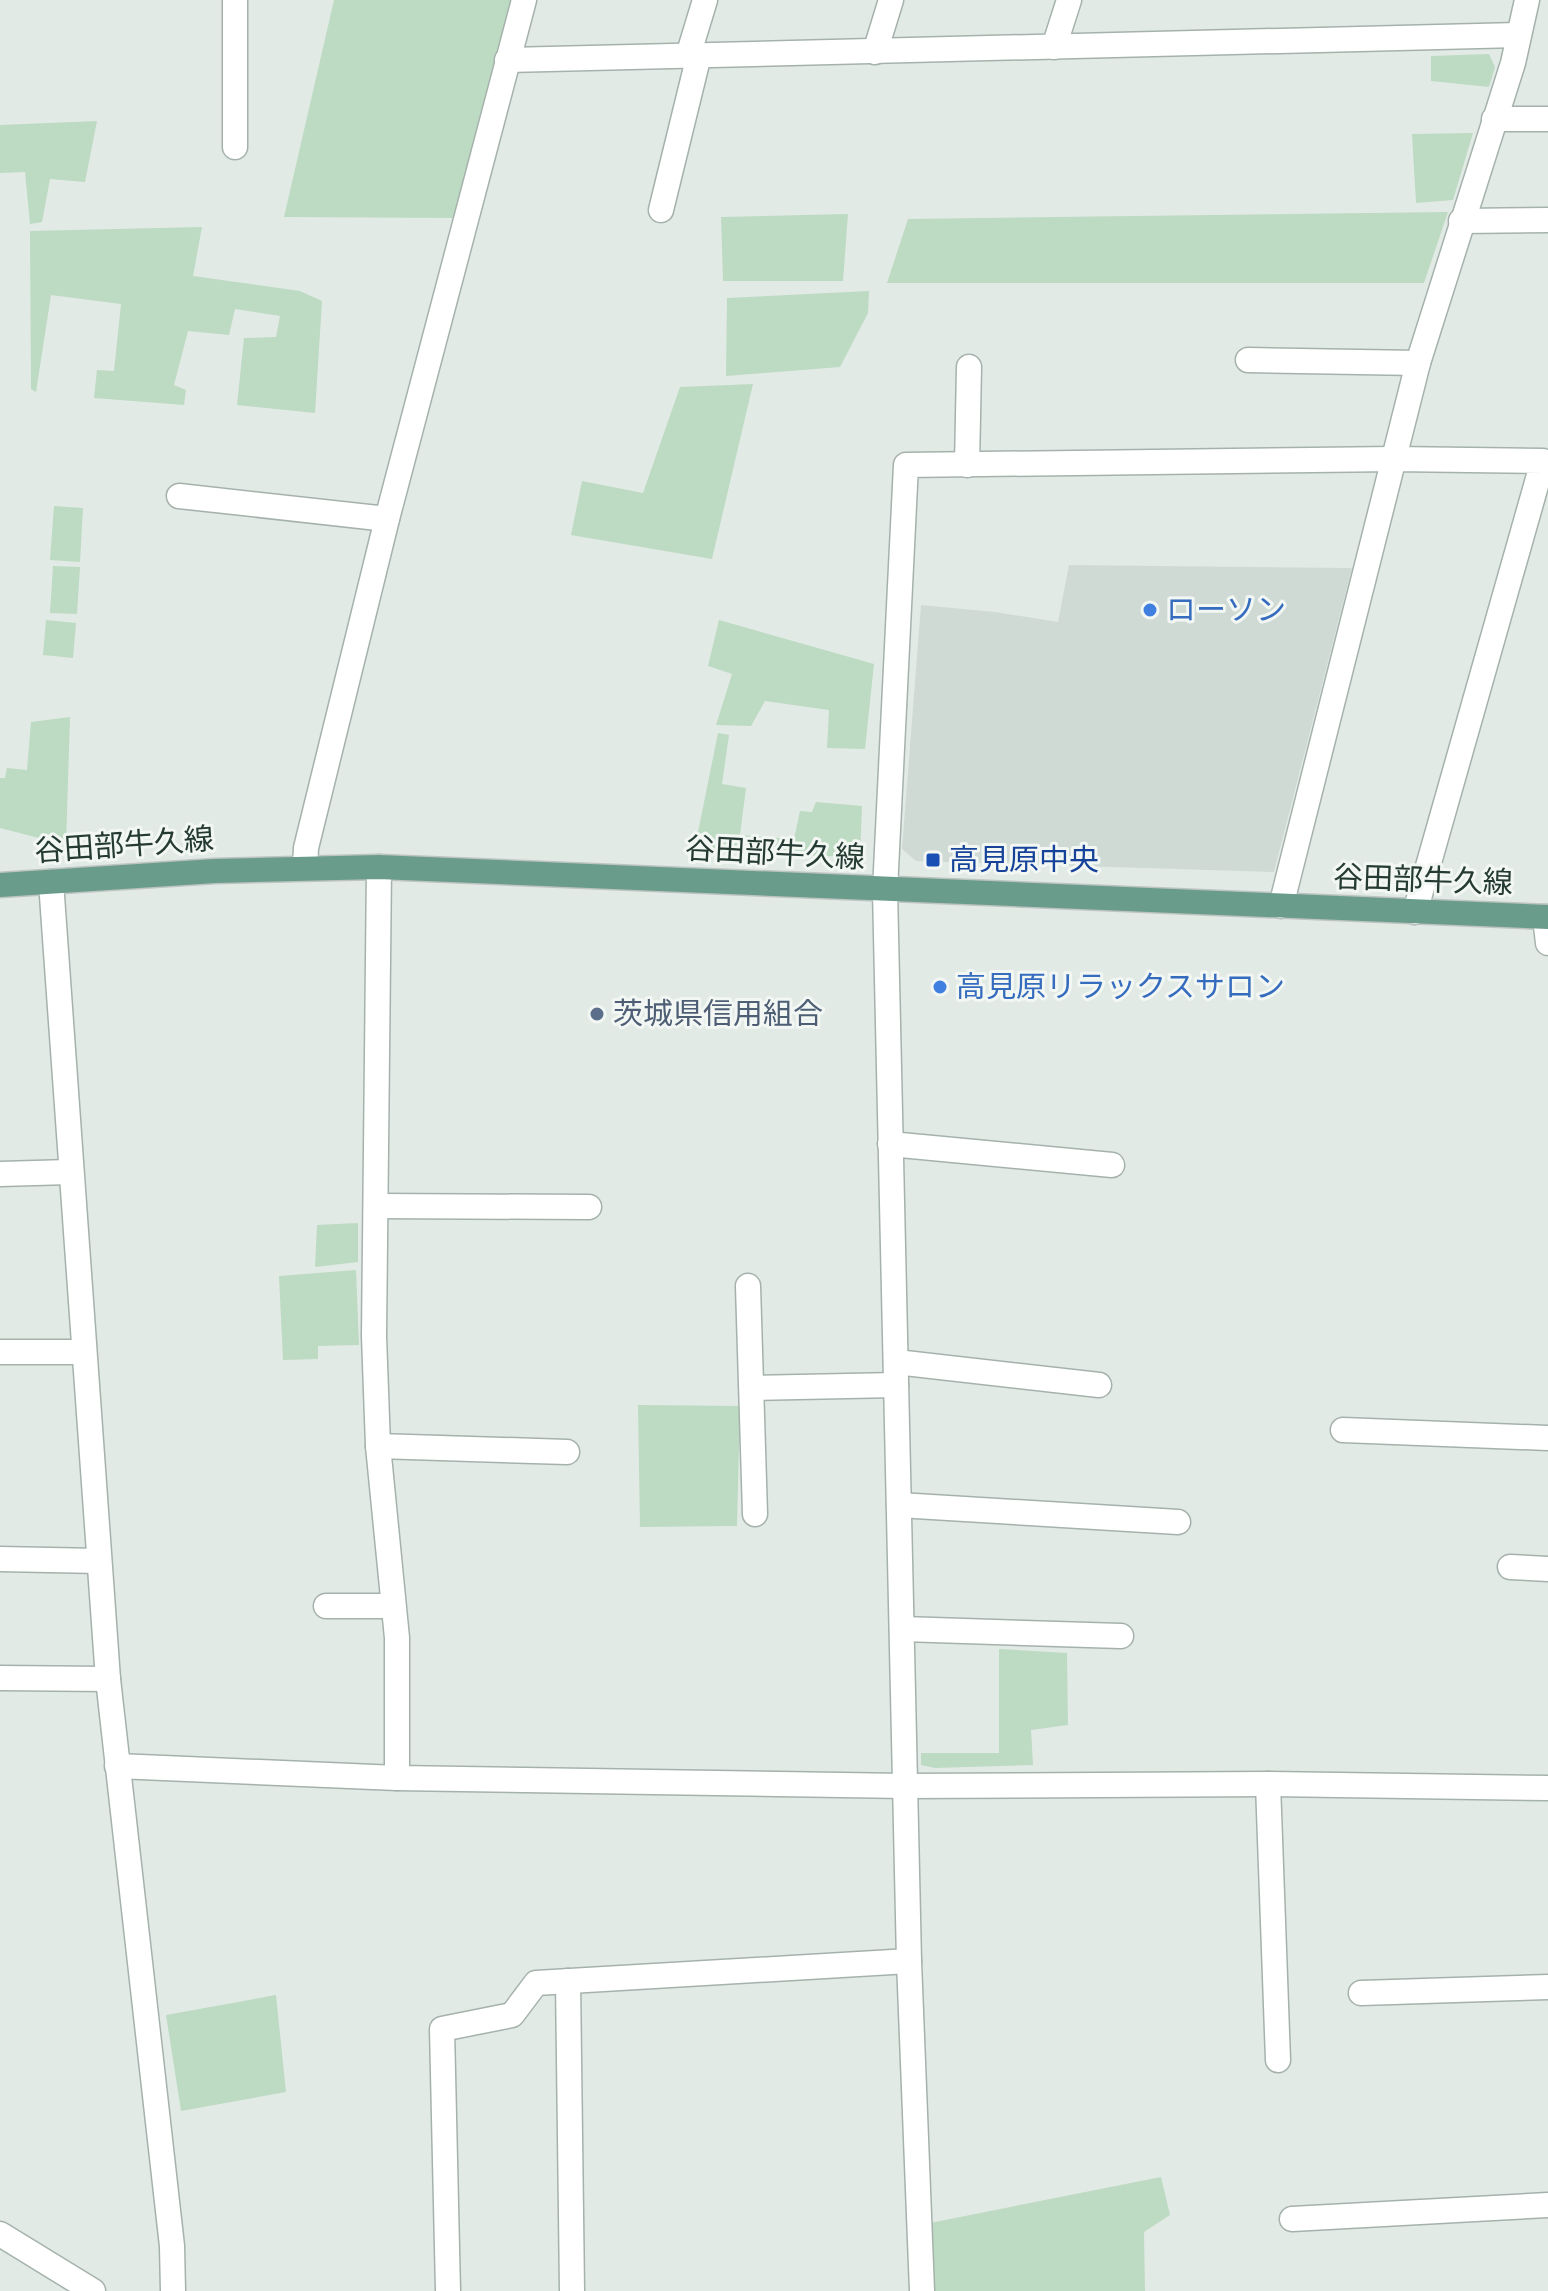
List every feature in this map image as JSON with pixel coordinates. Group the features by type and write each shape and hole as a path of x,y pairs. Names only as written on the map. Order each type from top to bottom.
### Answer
{"main road":[{"name":"谷田部牛久線","path":"0,885 305,867 379,867 1547,917"}],"street":[{"path":"235,0 235,147"},
{"path":"305,867 306,848 387,519 524,0"},
{"path":"661,210 705,0"},
{"path":"875,52 891,0"},
{"path":"1054,47 1069,0"},
{"path":"1281,906 1418,363 1513,63 1527,0"},
{"path":"507,60 1518,35"},
{"path":"1494,119 1548,119"},
{"path":"1461,221 1548,220"},
{"path":"1248,360 1418,363"},
{"path":"967,465 969,367"},
{"path":"922,2291 909,1961 885,890 906,465 1394,459 1543,461 1415,912"},
{"path":"179,496 387,519"},
{"path":"379,867 374,1336 378,1446 397,1638 397,1778"},
{"path":"51,882 108,1679 172,2246 173,2291"},
{"path":"1547,917 1548,943"},
{"path":"890,1144 1112,1165"},
{"path":"0,1174 70,1172"},
{"path":"377,1206 589,1207"},
{"path":"748,1286 755,1514"},
{"path":"0,1352 83,1352"},
{"path":"752,1388 896,1374 1099,1385"},
{"path":"1343,1430 1548,1438"},
{"path":"378,1446 567,1452"},
{"path":"899,1505 1178,1522"},
{"path":"0,1559 99,1561"},
{"path":"1510,1567 1548,1569"},
{"path":"326,1606 393,1606"},
{"path":"902,1629 1121,1636"},
{"path":"0,1678 108,1679"},
{"path":"117,1766 397,1778 905,1786 1268,1784 1548,1788"},
{"path":"1268,1784 1278,2060"},
{"path":"448,2291 442,2029 512,2015 536,1983 909,1961"},
{"path":"568,1981 572,2291"},
{"path":"1361,1993 1548,1987"},
{"path":"1292,2219 1548,2205"},
{"path":"0,2234 93,2291"}],"shaded area":[{"path":"1069,565 1352,568 1274,872 916,861 902,849 921,605 1058,622"}],"green space":[{"path":"334,0 512,0 457,218 284,217"},
{"path":"1489,54 1495,67 1489,87 1431,81 1431,56"},
{"path":"97,121 85,182 50,179 42,222 30,224 25,172 0,173 0,125"},
{"path":"1473,133 1453,200 1416,203 1412,134"},
{"path":"1448,212 1424,283 887,283 908,219"},
{"path":"848,214 843,281 723,281 721,217"},
{"path":"202,227 193,276 300,291 322,301 315,413 237,405 244,338 276,337 280,316 235,309 229,335 188,331 174,385 186,390 184,405 94,398 97,370 114,371 121,304 51,295 36,392 31,389 30,231"},
{"path":"869,291 868,313 840,367 726,376 727,298"},
{"path":"753,384 712,559 571,535 582,481 643,493 680,387"},
{"path":"54,506 83,508 80,562 50,560"},
{"path":"53,566 80,567 77,614 50,613"},
{"path":"46,620 76,623 73,658 43,655"},
{"path":"719,620 874,664 865,749 827,748 829,710 765,701 751,726 716,725 732,674 708,666"},
{"path":"70,717 66,845 0,828 0,778 5,778 7,768 27,770 31,722"},
{"path":"718,733 729,735 722,784 746,788 740,835 794,839 800,811 812,812 816,802 862,806 860,857 694,852"},
{"path":"358,1223 358,1262 315,1267 317,1225"},
{"path":"356,1270 359,1345 318,1346 318,1359 283,1360 279,1276"},
{"path":"638,1405 740,1406 737,1526 640,1527"},
{"path":"999,1649 1067,1653 1068,1725 1031,1730 1033,1765 935,1768 921,1765 921,1753 999,1753"},
{"path":"276,1995 286,2092 181,2111 166,2015"},
{"path":"1161,2177 1170,2215 1144,2232 1145,2291 934,2291 930,2223"}],"place":[{"name":"ローソン","path":"1150,610"},
{"name":"高見原中央","path":"933,860"},
{"name":"高見原リラックスサロン","path":"940,987"},
{"name":"茨城県信用組合","path":"597,1014"}]}
